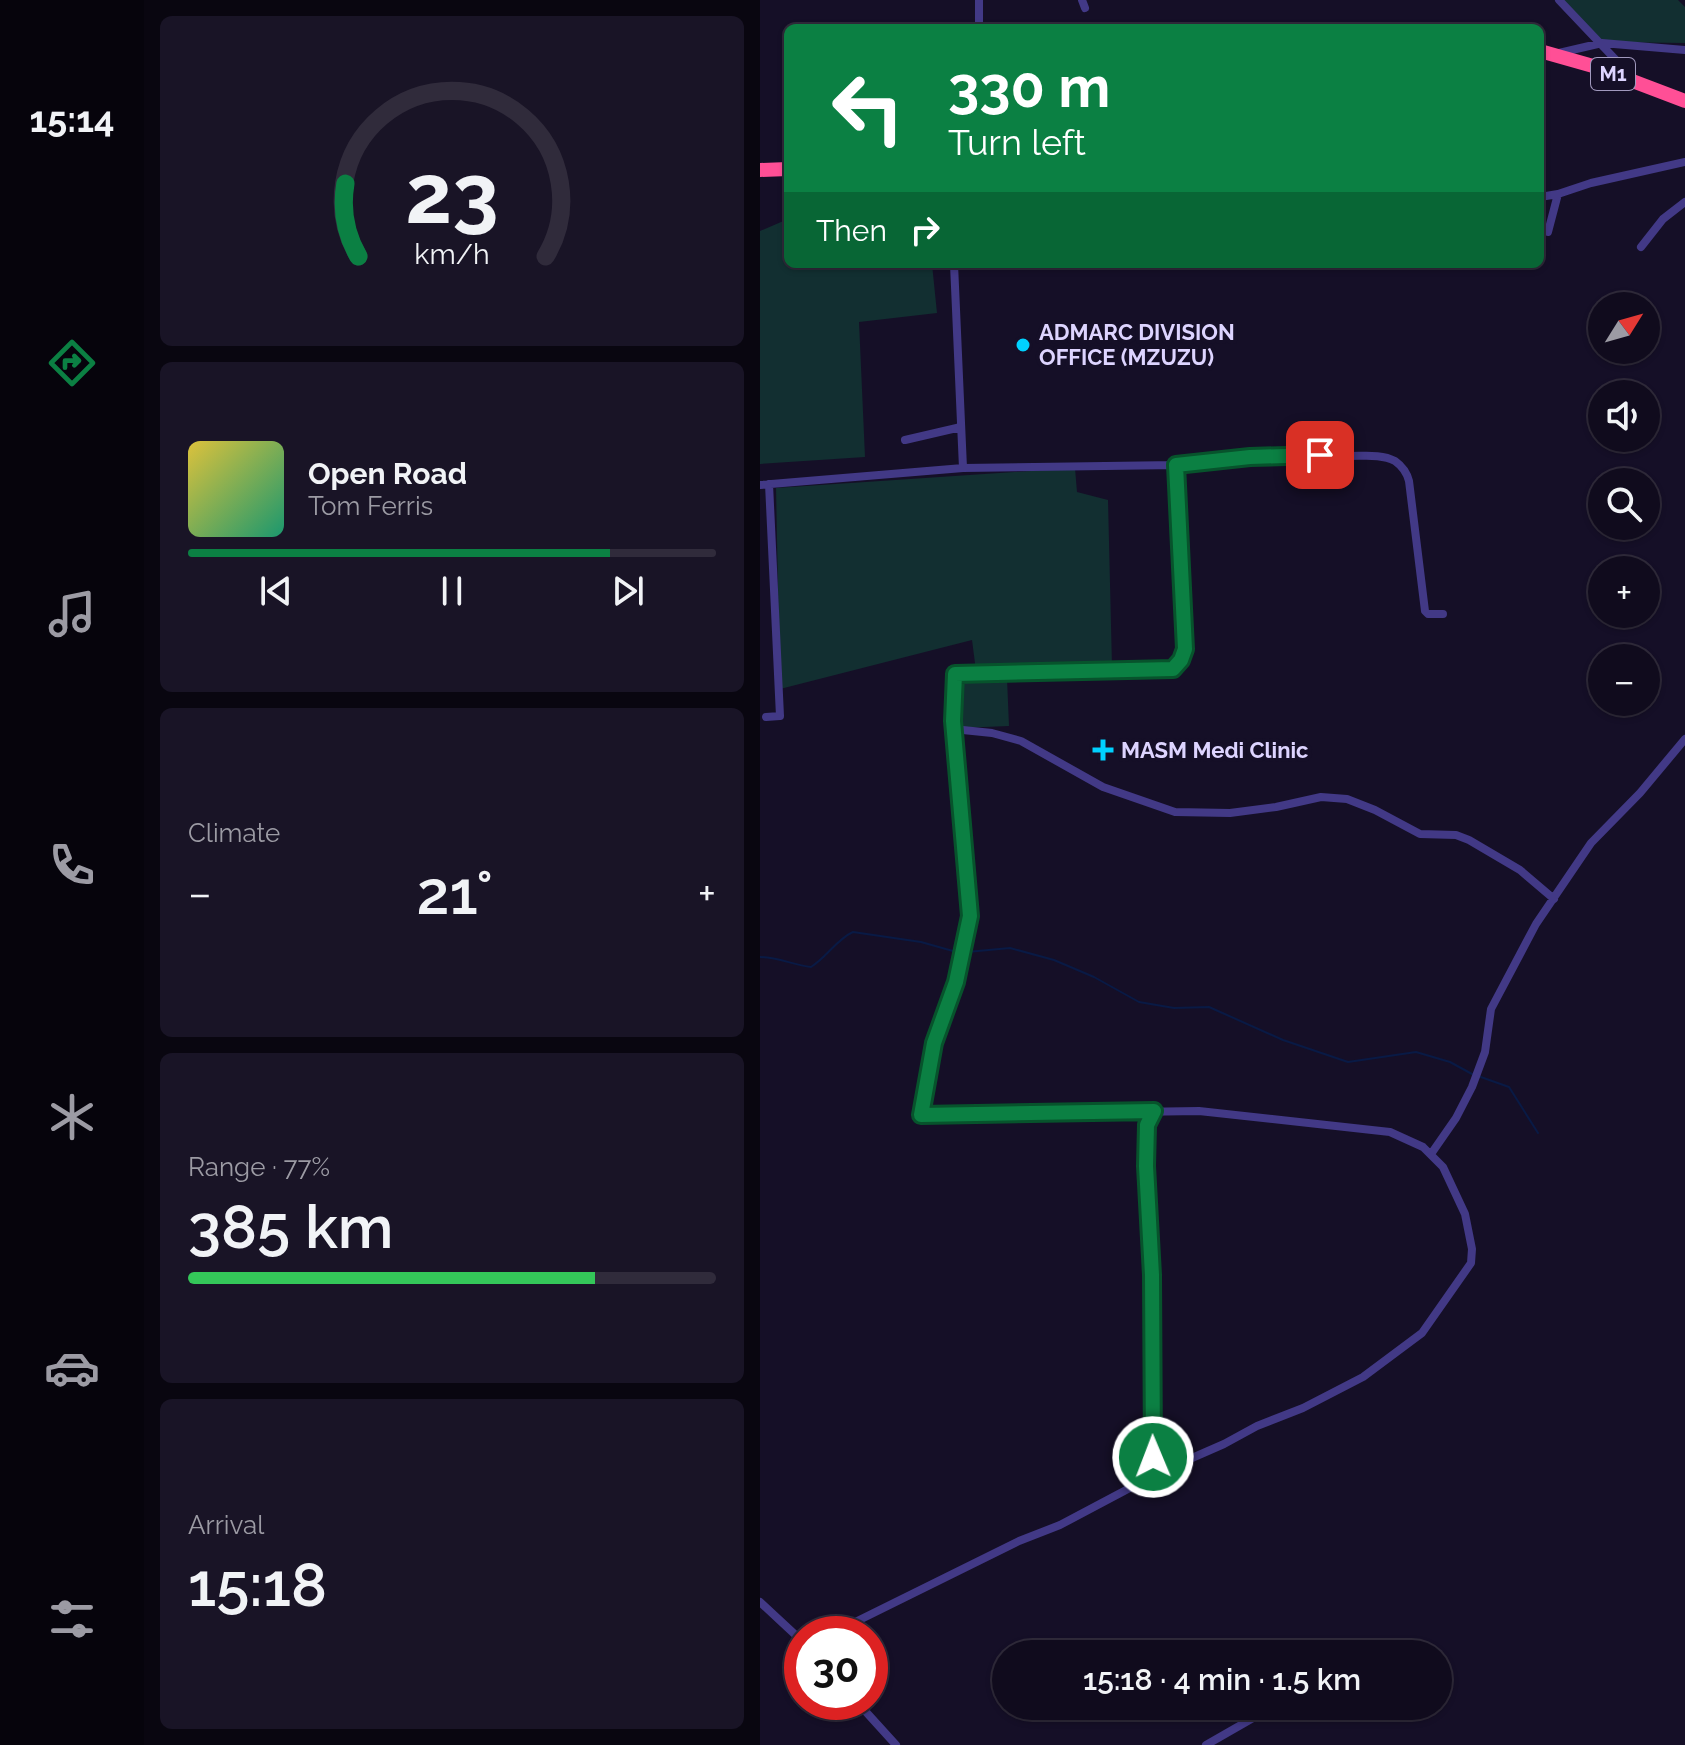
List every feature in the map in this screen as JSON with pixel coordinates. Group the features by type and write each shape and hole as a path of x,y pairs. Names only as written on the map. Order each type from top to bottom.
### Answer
{"highway":[{"name":"M1","path":"1546,53 1593,66 1685,101"},
{"path":"760,170 784,169"}],"street":[{"path":"979,0 979,24"},
{"path":"1559,0 1639,84"},
{"path":"1546,53 1601,44 1685,50"},
{"path":"1544,196 1685,162"},
{"path":"1548,232 1558,194"},
{"path":"1641,247 1663,219 1685,202"},
{"path":"954,268 963,468"},
{"path":"905,440 961,427"},
{"path":"766,717 780,716 765,485 963,468 1176,465 1250,457 1320,455 1381,457 1395,461 1405,471 1409,481 1424,610 1428,614 1443,614"},
{"path":"867,1616 1019,1541 1060,1525 1160,1472 1358,1380 1418,1338 1470,1267 1469,1229 1451,1182 1431,1154 1412,1141 1390,1132 1230,1113 1154,1111 921,1115 934,1043 956,982 970,916 953,729 955,674 1165,670 1179,664 1185,649 1176,465"},
{"path":"953,729 992,733 1021,741 1103,787 1175,812 1230,813 1321,797 1347,799 1420,834 1456,835 1469,840 1532,878 1554,899"},
{"path":"1431,1154 1466,1100 1480,1068 1491,1009 1536,924 1591,843 1640,793 1685,739"},
{"path":"1154,1111 1147,1125 1147,1193 1152,1275 1152,1450 1160,1472"},
{"path":"760,1602 784,1624"},
{"path":"873,1720 896,1745"},
{"path":"1206,1745 1250,1720"}],"green space":[{"path":"1563,0 1678,0 1685,7 1685,43 1602,42"},
{"path":"784,221 784,268 932,268 937,313 859,322 865,457 760,464 760,231"},
{"path":"1075,468 1077,492 1108,500 1112,666 976,671 972,640 780,689 776,488"},
{"path":"1007,678 1009,726 959,728 957,679"}],"waterway":[{"path":"760,957 811,967 853,932 921,942 960,953"},
{"path":"967,952 1010,948 1054,960 1094,977 1139,1002 1174,1008 1209,1007 1283,1040 1348,1062 1416,1052 1450,1062 1472,1074"},
{"path":"1478,1076 1509,1087 1538,1133"}],"place":[{"name":"ADMARC DIVISION OFFICE (MZUZU)","path":"1023,345"},
{"name":"MASM Medi Clinic","path":"1103,750"}],"route":[{"path":"1153,1457 1152,1275 1146,1166 1147,1125 1154,1111 921,1115 934,1043 956,982 970,916 953,721 955,674 1173,669 1179,664 1185,649 1176,465 1250,457 1320,455"}]}
